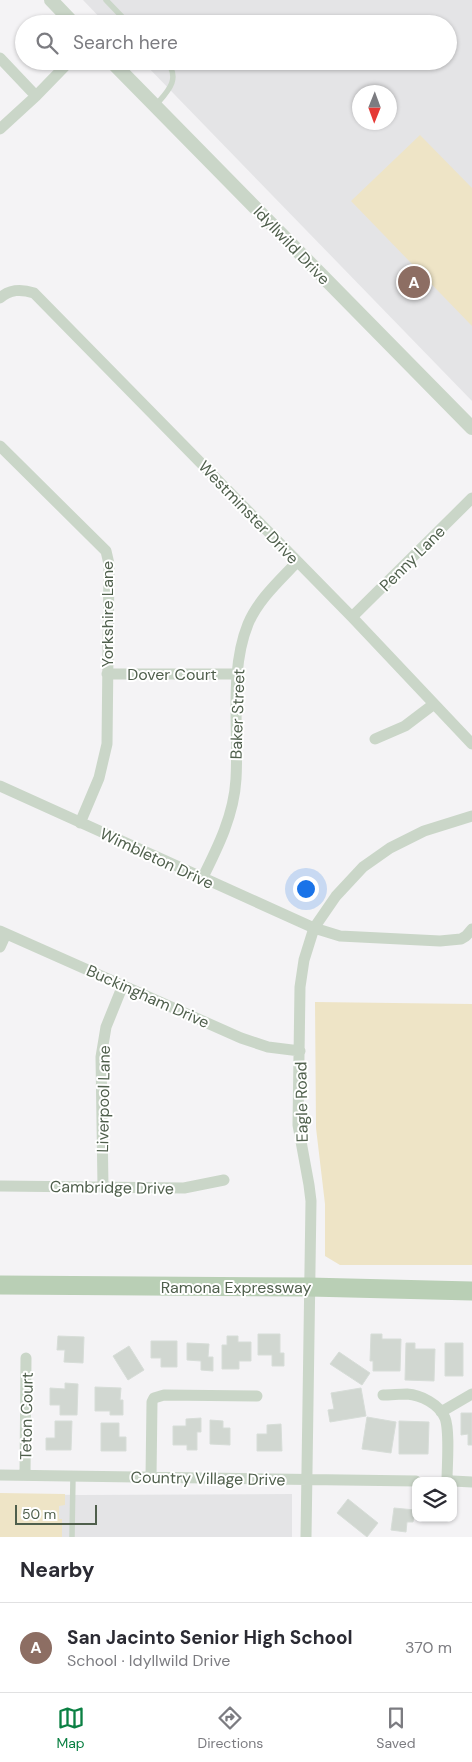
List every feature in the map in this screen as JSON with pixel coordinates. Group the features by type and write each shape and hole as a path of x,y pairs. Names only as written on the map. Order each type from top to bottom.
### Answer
{"main road":[{"name":"Ramona Expressway","path":"0,1285 309,1287 472,1291"}],"street":[{"path":"51,0 65,15"},
{"path":"0,58 36,96"},
{"path":"0,129 61,70"},
{"name":"Idyllwild Drive","path":"120,70 472,428"},
{"name":"Westminster Drive","path":"0,298 5,294 20,289 34,293 352,617 472,744"},
{"name":"Yorkshire Lane","path":"0,446 106,551 109,564 107,744 99,778 80,822"},
{"name":"Penny Lane","path":"352,617 472,498"},
{"name":"Baker Street","path":"202,879 222,839 231,810 236,780 240,648 249,623 266,594 297,562"},
{"name":"Dover Court","path":"107,674 238,674"},
{"path":"375,740 405,726 434,704"},
{"name":"Wimbleton Drive","path":"0,786 202,879 314,928 340,936 440,941 461,939 472,929"},
{"name":"Eagle Road","path":"306,1537 311,1201 298,1125 300,987 304,960 314,928 336,896 363,867 390,848 424,832 472,816"},
{"path":"0,947 3,932"},
{"name":"Buckingham Drive","path":"3,932 241,1038 268,1047 300,1051"},
{"name":"Liverpool Lane","path":"103,1186 101,1057 106,1028 123,985"},
{"name":"Cambridge Drive","path":"0,1186 184,1188 224,1180"},
{"name":"Teton Court","path":"25,1475 26,1358"},
{"path":"384,1395 408,1394 417,1396 430,1402 441,1412 446,1420 447,1477"},
{"path":"441,1412 472,1394"},
{"path":"151,1477 152,1402 154,1398 164,1395 257,1396"},
{"name":"Country Village Drive","path":"0,1475 412,1481"},
{"path":"457,1481 472,1482"}],"lane":[{"path":"106,0 120,15"},
{"path":"155,106 172,86 172,70"},
{"path":"72,1537 74,1476"}],"shaded area":[{"path":"83,0 472,0 472,401 151,70 457,70 457,15 97,15"},
{"path":"420,135 472,188 472,326 351,201"},
{"path":"315,1002 472,1004 472,1265 340,1265 325,1256 325,1204 316,1128"},
{"path":"0,1493 65,1494 65,1505 59,1506 59,1519 62,1519 62,1537 0,1537"},
{"path":"0,1494 292,1494 292,1537 0,1537"}],"building":[{"path":"258,1334 280,1334 280,1353 284,1353 284,1366 272,1366 272,1355 258,1355"},
{"path":"371,1334 382,1334 382,1339 401,1339 400,1371 373,1371 373,1361 370,1361"},
{"path":"58,1336 84,1337 83,1363 64,1362 65,1350 57,1350"},
{"path":"227,1336 238,1336 238,1342 251,1342 251,1361 239,1361 239,1369 222,1369 222,1345 227,1345"},
{"path":"151,1341 177,1341 177,1367 161,1367 161,1358 151,1358"},
{"path":"187,1343 209,1344 208,1357 213,1357 213,1371 201,1370 201,1361 187,1360"},
{"path":"406,1343 415,1343 415,1349 435,1349 434,1381 405,1380"},
{"path":"445,1343 463,1343 463,1376 445,1376"},
{"path":"129,1346 144,1370 128,1380 113,1356"},
{"path":"339,1352 370,1373 362,1385 330,1364"},
{"path":"65,1383 78,1384 77,1415 60,1415 60,1405 50,1405 50,1388 65,1389"},
{"path":"95,1387 121,1388 120,1400 123,1400 123,1415 110,1415 110,1411 95,1411"},
{"path":"361,1388 366,1416 330,1422 328,1410 334,1409 331,1393"},
{"path":"461,1413 472,1413 472,1445 468,1445 468,1434 461,1435"},
{"path":"367,1417 396,1422 391,1453 362,1449"},
{"path":"201,1418 201,1432 197,1432 197,1450 187,1450 187,1445 173,1445 173,1426 186,1426 186,1419"},
{"path":"210,1420 223,1421 223,1428 230,1428 230,1445 210,1444"},
{"path":"55,1421 72,1421 71,1450 46,1450 46,1438 55,1438"},
{"path":"399,1421 429,1422 428,1454 399,1454"},
{"path":"101,1423 119,1423 119,1437 126,1437 126,1451 101,1451"},
{"path":"281,1424 282,1451 257,1451 257,1434 267,1434 267,1425"},
{"path":"348,1499 378,1523 367,1537 337,1513"},
{"path":"394,1508 412,1510 412,1522 407,1522 406,1532 391,1530"}],"place":[{"name":"San Jacinto Senior High School","path":"414,282"}]}
